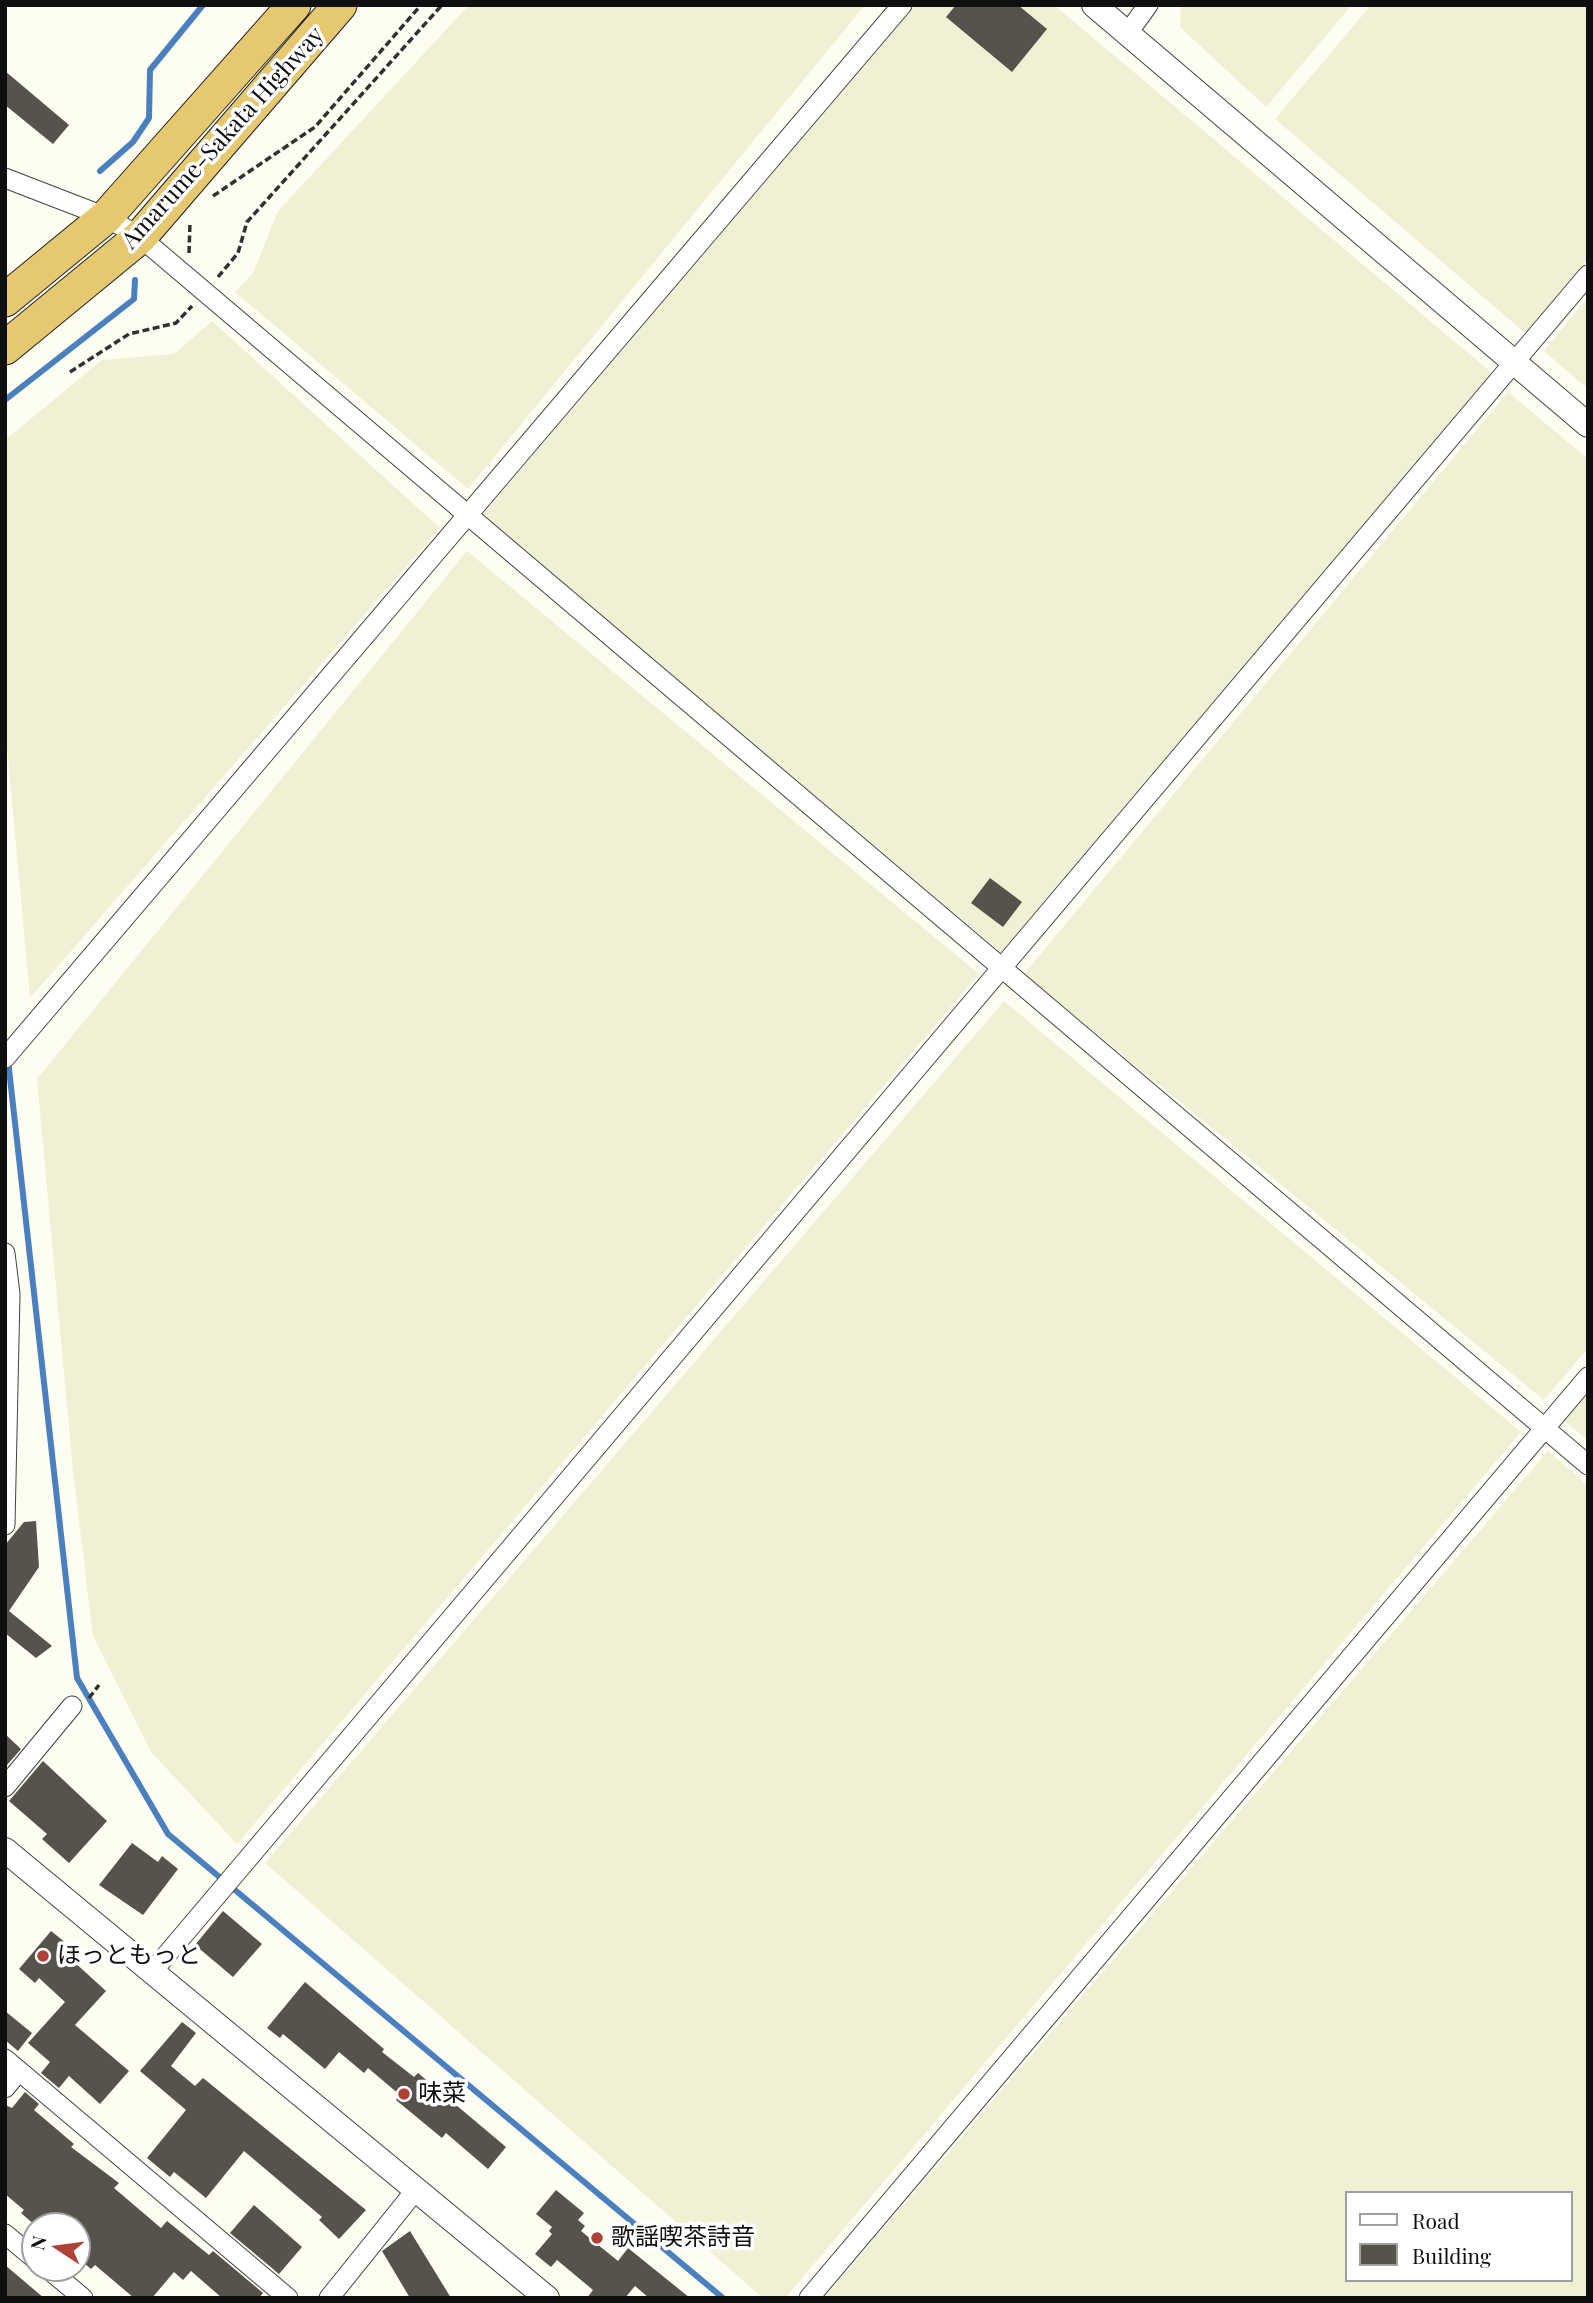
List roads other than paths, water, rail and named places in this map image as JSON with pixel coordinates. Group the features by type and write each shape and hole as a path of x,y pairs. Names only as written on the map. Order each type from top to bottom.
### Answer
{"highway":[{"name":"Amarume-Sakata Highway","path":"5,300 106,217 294,5"},
{"name":"Amarume-Sakata Highway","path":"5,348 140,237 340,5"}],"street":[{"path":"5,1058 902,5"},
{"path":"1094,5 1588,425"},
{"path":"1127,34 1148,5"},
{"path":"5,178 106,217 140,237 1588,1465"},
{"path":"152,1972 1588,275"},
{"path":"5,1253 5,1525"},
{"path":"809,2298 1588,1377"},
{"path":"5,1787 72,1706"},
{"path":"6,1852 547,2298"},
{"path":"5,2088 12,2065 288,2298"},
{"path":"329,2298 415,2191"},
{"path":"5,2234 21,2247"},
{"path":"64,2282 83,2298"}],"waterway":[{"path":"100,171 133,142 149,118 150,70 203,5"},
{"path":"5,400 134,299 135,280"},
{"path":"8,1060 77,1678 168,1834 723,2298"}],"place":[{"name":"ほっともっと","path":"43,1956"},
{"name":"味菜","path":"404,2094"},
{"name":"歌謡喫茶詩音","path":"597,2238"}]}
